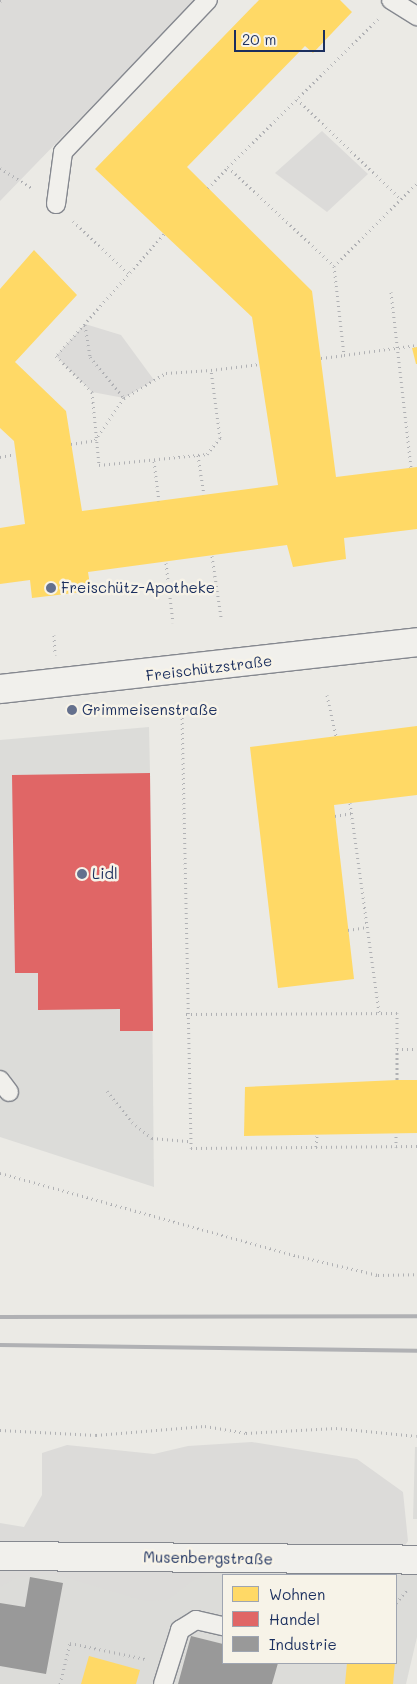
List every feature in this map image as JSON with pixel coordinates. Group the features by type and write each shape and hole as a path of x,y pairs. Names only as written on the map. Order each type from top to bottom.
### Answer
{"main road":[{"name":"Freischützstraße","path":"0,689 417,642"},
{"name":"Musenbergstraße","path":"0,1556 417,1560"}],"lane":[{"path":"56,204 63,152 208,0"},
{"path":"392,2 417,16"},
{"path":"163,1684 167,1664 180,1630 196,1620 222,1626"}],"path":[{"path":"208,188 392,2"},
{"path":"297,99 401,199"},
{"path":"228,167 334,266 344,355"},
{"path":"334,266 417,183"},
{"path":"164,234 56,356 92,392 95,440 99,465 154,461 207,454 220,438 211,370"},
{"path":"391,292 411,468"},
{"path":"85,324 90,357 124,398"},
{"path":"321,358 417,345"},
{"path":"71,444 95,440 124,398 166,373 260,364"},
{"path":"0,456 15,454"},
{"path":"198,455 204,495"},
{"path":"154,461 159,501"},
{"path":"212,556 221,617"},
{"path":"166,563 173,623"},
{"path":"54,635 56,663"},
{"path":"327,695 336,736"},
{"path":"119,700 120,719"},
{"path":"182,713 186,1014 191,1148 417,1146"},
{"path":"350,803 379,1013"},
{"path":"335,816 352,813"},
{"path":"348,930 368,927"},
{"path":"186,1014 397,1013 397,1080"},
{"path":"397,1049 417,1048"},
{"path":"107,1090 132,1122 152,1138 190,1141"},
{"path":"396,1133 396,1147"},
{"path":"316,1147 317,1135"},
{"path":"0,1173 298,1256 378,1274 417,1274"},
{"path":"0,1430 96,1435 205,1426 246,1433 336,1428 417,1436"},
{"path":"60,1684 70,1643 167,1664"}],"shaded area":[{"path":"0,0 195,0 0,201"},
{"path":"322,131 368,174 327,212 275,173"},
{"path":"85,324 121,335 154,380 124,398 92,392 56,356"},
{"path":"149,727 154,1187 0,1137 0,740"},
{"path":"252,1442 357,1459 403,1492 408,1541 398,1556 261,1553 195,1579 168,1600 145,1601 53,1574 18,1577 0,1587 0,1523 24,1527 42,1495 42,1453 67,1445 154,1454 188,1446"},
{"path":"415,1447 417,1447 417,1519 413,1519"},
{"path":"0,1568 417,1570 417,1637 406,1684 0,1684"}],"building: Wohnen":[{"path":"259,0 340,0 352,12 313,53 305,46 187,167 312,291 336,477 417,467 417,529 344,538 346,559 293,567 287,545 88,572 91,591 32,598 30,580 0,584 0,528 25,524 14,441 0,428 0,289 34,250 77,295 15,362 66,411 82,511 278,485 252,317 95,169"},
{"path":"417,347 417,364 416,364 412,348"},
{"path":"417,726 417,795 334,805 354,979 278,988 250,747"},
{"path":"417,1080 417,1133 244,1136 245,1087"},
{"path":"89,1656 140,1670 136,1684 81,1684"},
{"path":"347,1664 395,1664 393,1684 345,1684"}],"building: Handel":[{"name":"Lidl","path":"150,773 153,1031 120,1031 120,1009 38,1010 38,973 15,973 12,775"}],"building: Industrie":[{"path":"30,1577 63,1583 46,1674 0,1666 0,1603 25,1607"},
{"path":"191,1636 222,1644 222,1664 278,1664 272,1684 178,1684"}],"railway":[{"path":"0,1317 417,1316"},
{"path":"0,1345 417,1351"}],"place":[{"name":"Freischütz-Apotheke","path":"51,588"},
{"name":"Grimmeisenstraße","path":"72,710"},
{"name":"Lidl","path":"82,874"}]}
